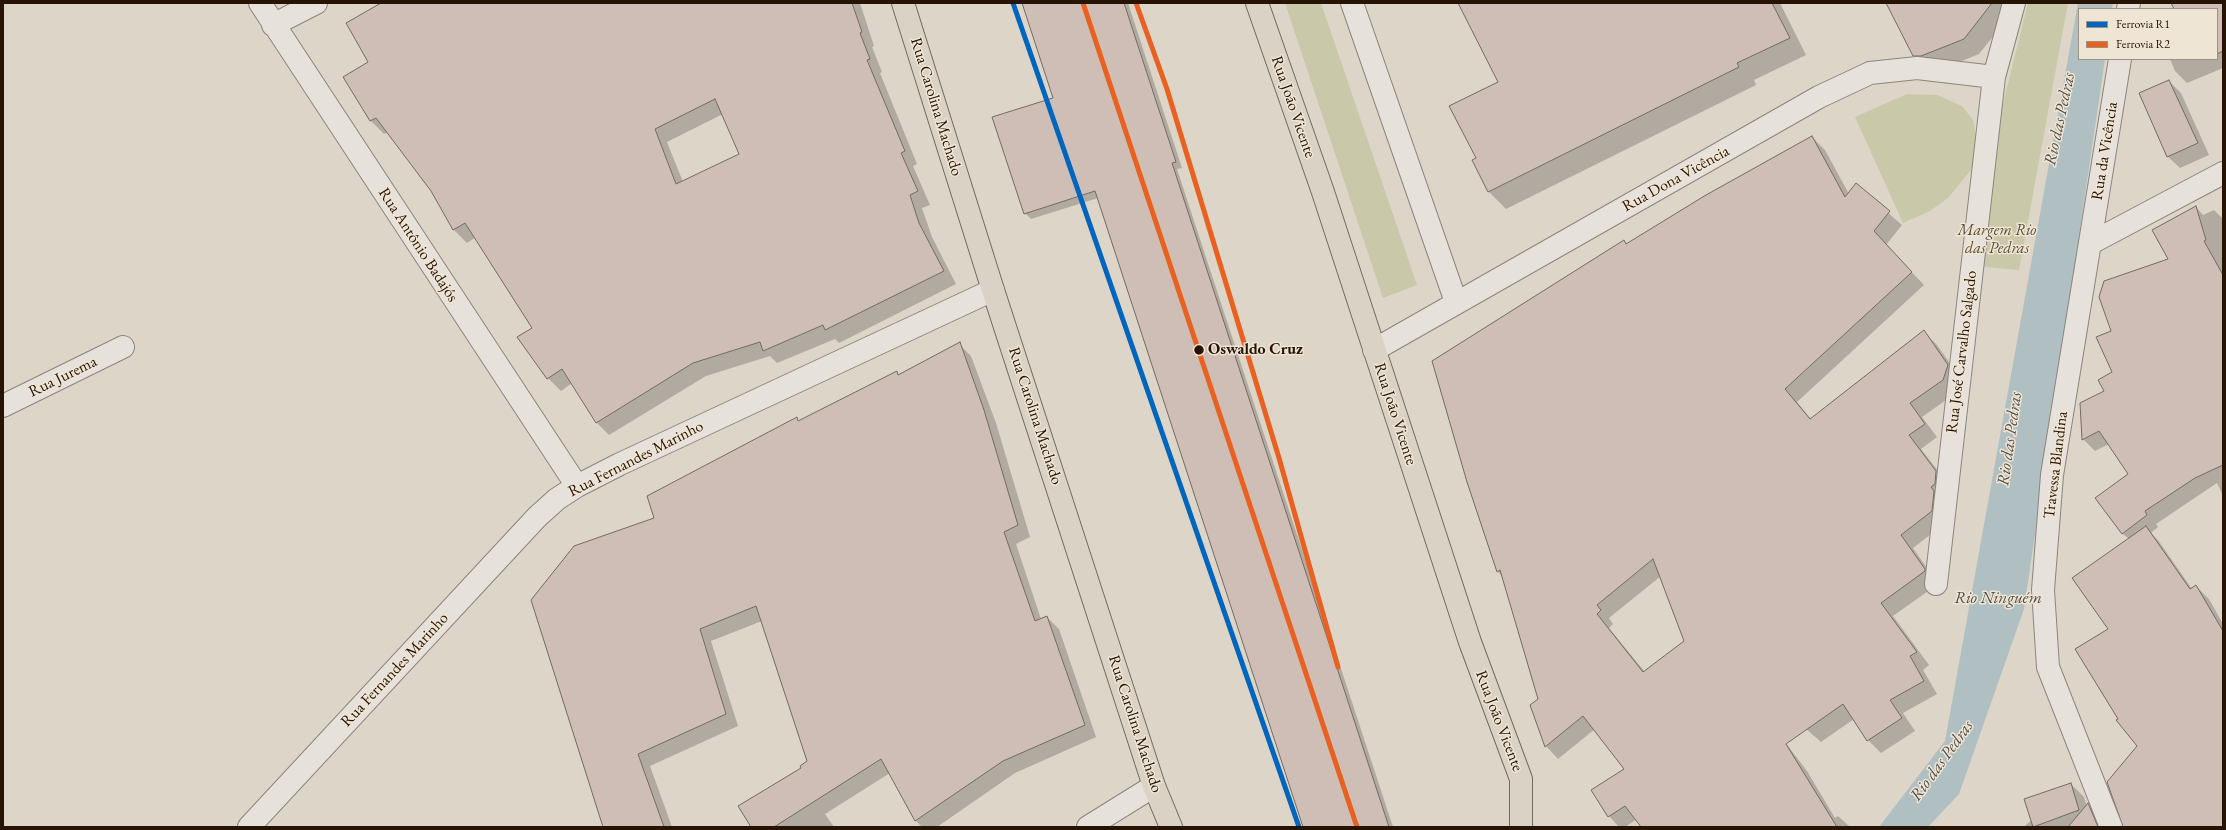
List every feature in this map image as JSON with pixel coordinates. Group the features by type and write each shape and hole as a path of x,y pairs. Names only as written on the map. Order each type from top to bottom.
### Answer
{"main road":[{"name":"Rua Carolina Machado","path":"903,3 993,290 1154,786 1171,827"},
{"name":"Rua João Vicente","path":"1257,3 1374,350 1470,642 1521,779 1521,827"}],"street":[{"name":"Rua Antônio Badajós","path":"260,3 273,25 577,486"},
{"path":"273,25 316,3"},
{"path":"1352,3 1456,302"},
{"name":"Rua José Carvalho Salgado","path":"1936,584 1994,77 2014,3"},
{"name":"Rua da Vicência","path":"2091,243 2120,60"},
{"name":"Rua Dona Vicência","path":"1374,350 1819,97 1870,73 1917,68 1994,77"},
{"path":"2091,243 2223,173"},
{"name":"Travessa Blandina","path":"2091,243 2052,475 2043,590 2048,667 2112,827"},
{"name":"Rua Fernandes Marinho","path":"249,827 537,517 577,486 993,290"},
{"name":"Rua Jurema","path":"3,406 123,347"},
{"path":"1088,827 1154,786"}],"green space":[{"path":"1285,3 1321,3 1417,285 1383,298"},
{"name":"Margem Rio das Pedras","path":"2028,3 2068,3 2019,270 1963,265"},
{"path":"1907,94 1937,95 1962,106 1973,120 1978,149 1971,170 1948,198 1930,211 1903,223 1855,117"}],"water":[{"name":"Rio Ninguém","path":"2078,3 2113,3 2112,8 2078,8 2078,60 2105,60 2024,609 1959,794 1928,827 1879,827 1945,741"}],"building":[{"path":"381,3 852,3 862,32 860,33 870,59 867,60 905,151 901,153 918,191 910,195 919,223 944,271 825,330 823,325 763,351 760,342 693,363 596,423 562,369 547,379 517,337 532,328 465,223 453,230 431,191 376,118 370,121 343,77 368,62 346,23","holes":["715,99 739,154 676,184 655,129"]},
{"path":"1022,3 1124,3 1176,162 1172,163 1389,827 1303,827 1095,191 1024,214 992,117 1053,98"},
{"path":"1458,3 1772,3 1790,38 1737,63 1739,67 1488,192 1472,160 1476,158 1449,106 1498,82"},
{"path":"1886,3 1992,3 1964,39 1921,56 1913,56"},
{"path":"2171,3 2223,3 2223,51 2218,54 2218,8 2174,8"},
{"path":"2169,80 2198,143 2167,157 2139,93"},
{"path":"1812,136 1845,197 1856,183 1890,211 1874,231 1912,272 1785,389 1810,419 1924,330 1948,365 1943,380 1910,403 1925,424 1909,435 1936,471 1935,484 1931,487 1934,491 1932,511 1901,535 1925,571 1881,603 1917,652 1910,656 1924,681 1890,700 1902,718 1867,741 1843,704 1786,744 1837,827 1641,827 1625,806 1608,817 1591,790 1624,769 1583,716 1545,747 1530,705 1538,699 1500,570 1497,572 1467,482 1432,361 1624,240 1626,244 1706,195","holes":["1653,559 1684,641 1643,672 1597,614 1601,610 1597,605"]},
{"path":"2196,206 2206,240 2204,241 2223,275 2223,465 2195,478 2145,511 2147,515 2122,534 2095,498 2128,474 2099,431 2082,440 2080,403 2104,391 2098,380 2112,372 2096,337 2111,331 2099,297 2104,281 2168,259 2152,230"},
{"path":"960,342 984,410 1018,525 1004,532 1035,621 1047,616 1085,725 1003,761 915,821 881,759 774,827 751,827 738,806 801,768 800,766 807,761 756,606 700,629 726,714 638,754 664,827 603,827 531,600 574,546 654,518 647,496 797,417 798,421 897,371 898,375"},
{"path":"2146,526 2190,589 2196,585 2223,631 2223,827 2123,827 2107,782 2137,746 2116,720 2118,719 2075,649 2108,629 2072,578"},
{"path":"2071,783 2079,810 2033,827 2024,799"},
{"path":"2088,803 2098,827 2068,827"}],"rail line":[{"name":"R1","path":"1013,3 1299,827"},
{"name":"R2","path":"1083,3 1357,827"},
{"name":"R2","path":"1136,3 1167,89 1279,458 1338,667"}],"place":[{"name":"Oswaldo Cruz","path":"1199,350"}],"water label":[{"name":"Rio das Pedras","path":"2060,119"},
{"name":"Rio das Pedras","path":"2010,439"},
{"name":"Rio das Pedras","path":"1942,761"}]}
